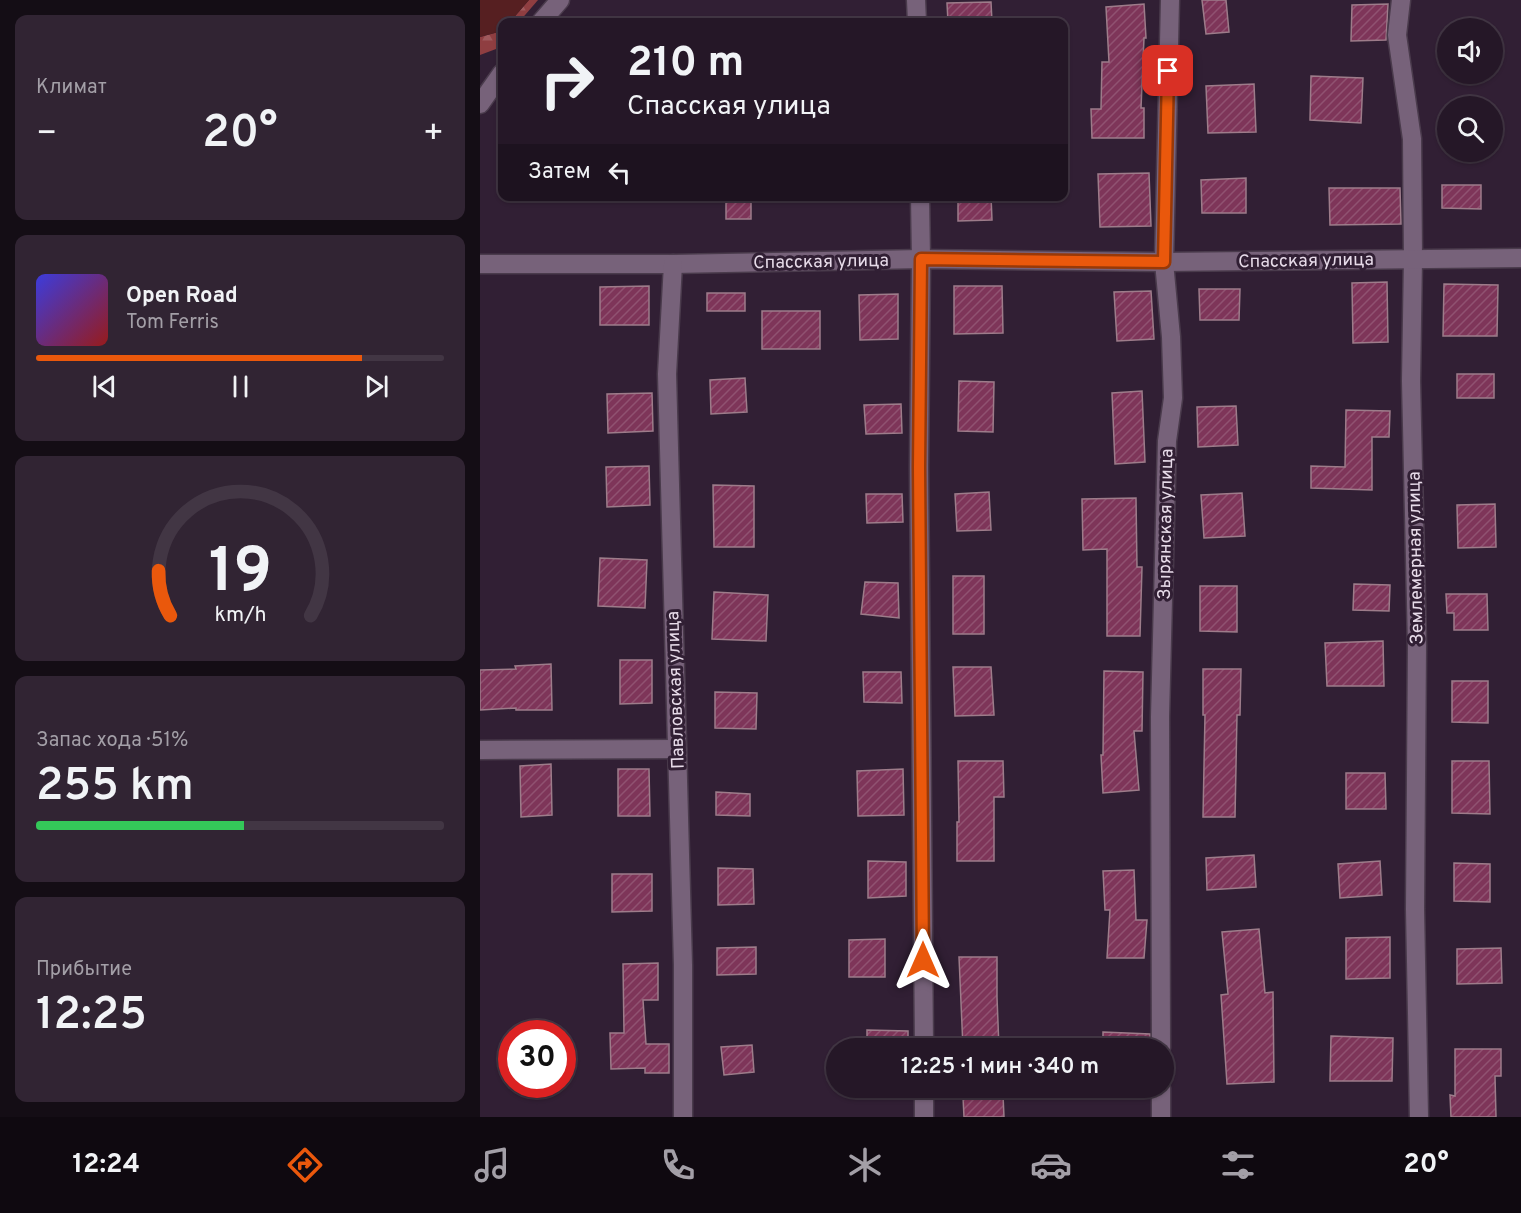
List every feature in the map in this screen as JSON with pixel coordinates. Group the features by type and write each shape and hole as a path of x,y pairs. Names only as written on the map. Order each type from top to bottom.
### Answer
{"street":[{"path":"544,18 560,0"},
{"path":"916,0 917,18"},
{"name":"Зырянская улица","path":"1161,1038 1160,717 1167,441 1173,398 1171,337 1164,262 1170,0"},
{"name":"Землемерная улица","path":"1401,0 1397,35 1412,139 1411,381 1417,646 1414,909 1419,1117"},
{"path":"480,104 498,79"},
{"path":"920,201 919,467 924,1038"},
{"name":"Спасская улица","path":"480,264 673,264 921,259 1164,262 1521,258"},
{"name":"Павловская улица","path":"673,264 667,374 683,965 683,1117"},
{"path":"480,750 677,749"},
{"path":"924,1098 924,1117"},
{"path":"1161,1098 1161,1117"}],"green space":[{"path":"529,0 538,0 522,18 513,18"},
{"path":"498,32 498,47 480,55 480,37"}],"shaded area":[{"path":"480,0 529,0 513,18 498,18 498,32 480,37"}],"building":[{"path":"1202,0 1226,0 1229,32 1206,34"},
{"path":"991,2 992,18 948,18 947,3"},
{"path":"1144,4 1146,38 1144,38 1141,108 1144,108 1144,138 1092,138 1091,109 1101,109 1102,62 1109,62 1106,7"},
{"path":"1388,4 1386,40 1351,41 1352,5"},
{"path":"1311,76 1363,78 1361,123 1310,120"},
{"path":"1254,84 1256,132 1208,133 1206,86"},
{"path":"1149,173 1151,226 1100,227 1098,174"},
{"path":"1246,178 1246,213 1202,213 1201,180"},
{"path":"1442,185 1481,185 1481,209 1442,208"},
{"path":"1329,188 1400,188 1401,224 1330,225"},
{"path":"726,201 751,201 751,219 726,219"},
{"path":"958,201 991,201 992,220 958,221"},
{"path":"1387,282 1388,342 1353,343 1352,283"},
{"path":"1444,284 1498,285 1497,336 1443,336"},
{"path":"649,286 649,325 600,325 600,287"},
{"path":"954,286 1002,286 1003,333 954,334"},
{"path":"1199,289 1240,289 1239,320 1200,320"},
{"path":"1151,291 1154,339 1117,341 1114,292"},
{"path":"707,293 745,293 745,311 707,311"},
{"path":"898,294 898,339 860,340 859,295"},
{"path":"762,311 820,311 820,349 762,349"},
{"path":"1457,374 1494,374 1494,398 1457,398"},
{"path":"745,378 747,412 711,414 710,380"},
{"path":"959,381 994,382 993,432 958,431"},
{"path":"1142,391 1145,462 1115,464 1112,393"},
{"path":"652,393 653,431 608,433 607,394"},
{"path":"901,404 902,433 866,434 864,405"},
{"path":"1236,406 1238,445 1198,447 1197,407"},
{"path":"1346,410 1390,411 1389,437 1372,437 1372,490 1311,488 1311,466 1345,467"},
{"path":"649,466 650,505 607,507 606,467"},
{"path":"713,485 754,486 754,547 714,547"},
{"path":"989,492 991,530 957,531 955,494"},
{"path":"1242,493 1245,536 1204,538 1201,495"},
{"path":"866,494 902,494 903,522 867,523"},
{"path":"1136,498 1137,567 1142,567 1140,636 1107,636 1107,549 1083,550 1082,499"},
{"path":"1495,504 1496,547 1458,548 1457,505"},
{"path":"600,558 647,560 645,608 598,606"},
{"path":"953,576 984,576 984,634 953,634"},
{"path":"865,582 898,583 899,618 861,614"},
{"path":"1354,584 1390,585 1389,611 1353,610"},
{"path":"1200,586 1237,586 1237,632 1200,631"},
{"path":"714,592 768,595 766,641 712,639"},
{"path":"1446,594 1487,594 1488,630 1454,630 1454,613 1447,613"},
{"path":"1383,641 1384,686 1327,686 1325,643"},
{"path":"620,660 652,660 652,703 620,704"},
{"path":"551,664 552,710 516,710 516,708 480,710 480,670 516,669 515,666"},
{"path":"953,667 991,667 994,715 955,716"},
{"path":"1203,669 1241,669 1240,715 1237,715 1235,817 1203,817 1205,715 1203,715"},
{"path":"1104,671 1143,672 1142,731 1134,731 1139,790 1103,793 1101,755 1103,755"},
{"path":"863,672 901,672 902,703 864,702"},
{"path":"1452,681 1488,681 1488,723 1452,722"},
{"path":"715,692 757,693 756,729 715,728"},
{"path":"958,761 1003,761 1004,797 994,797 994,861 957,861"},
{"path":"1452,761 1489,761 1490,814 1452,813"},
{"path":"551,764 552,815 521,817 520,766"},
{"path":"618,769 649,769 650,816 618,816"},
{"path":"903,769 904,815 858,816 857,771"},
{"path":"1346,773 1385,773 1386,809 1346,809"},
{"path":"716,792 750,794 750,816 716,815"},
{"path":"1254,855 1256,887 1207,890 1206,858"},
{"path":"868,861 906,862 906,896 868,898"},
{"path":"1380,861 1382,895 1340,898 1338,864"},
{"path":"1454,863 1490,864 1490,902 1454,901"},
{"path":"718,868 753,869 754,904 718,905"},
{"path":"1134,870 1136,920 1147,920 1144,958 1107,958 1110,910 1105,910 1103,871"},
{"path":"612,874 652,874 652,911 612,912"},
{"path":"1259,929 1265,993 1273,992 1274,1082 1227,1084 1221,995 1228,994 1222,932"},
{"path":"1390,937 1390,978 1346,979 1346,938"},
{"path":"885,939 885,977 849,977 849,940"},
{"path":"756,947 756,974 717,975 717,948"},
{"path":"1501,948 1502,983 1457,984 1457,949"},
{"path":"959,957 997,957 999,1038 963,1038"},
{"path":"658,963 658,1000 643,1000 646,1044 669,1044 669,1073 645,1073 645,1068 611,1069 610,1033 624,1033 623,964"},
{"path":"867,1030 908,1031 908,1038 867,1038"},
{"path":"1103,1032 1150,1034 1150,1038 1103,1038"},
{"path":"1331,1036 1393,1038 1392,1081 1330,1081"},
{"path":"752,1045 754,1072 724,1075 721,1047"},
{"path":"1455,1049 1501,1049 1501,1076 1495,1076 1496,1117 1451,1117 1450,1095 1455,1096"},
{"path":"963,1098 1003,1098 1004,1117 964,1117"}],"route":[{"path":"923,960 919,467 921,259 1164,262 1168,71"}]}
